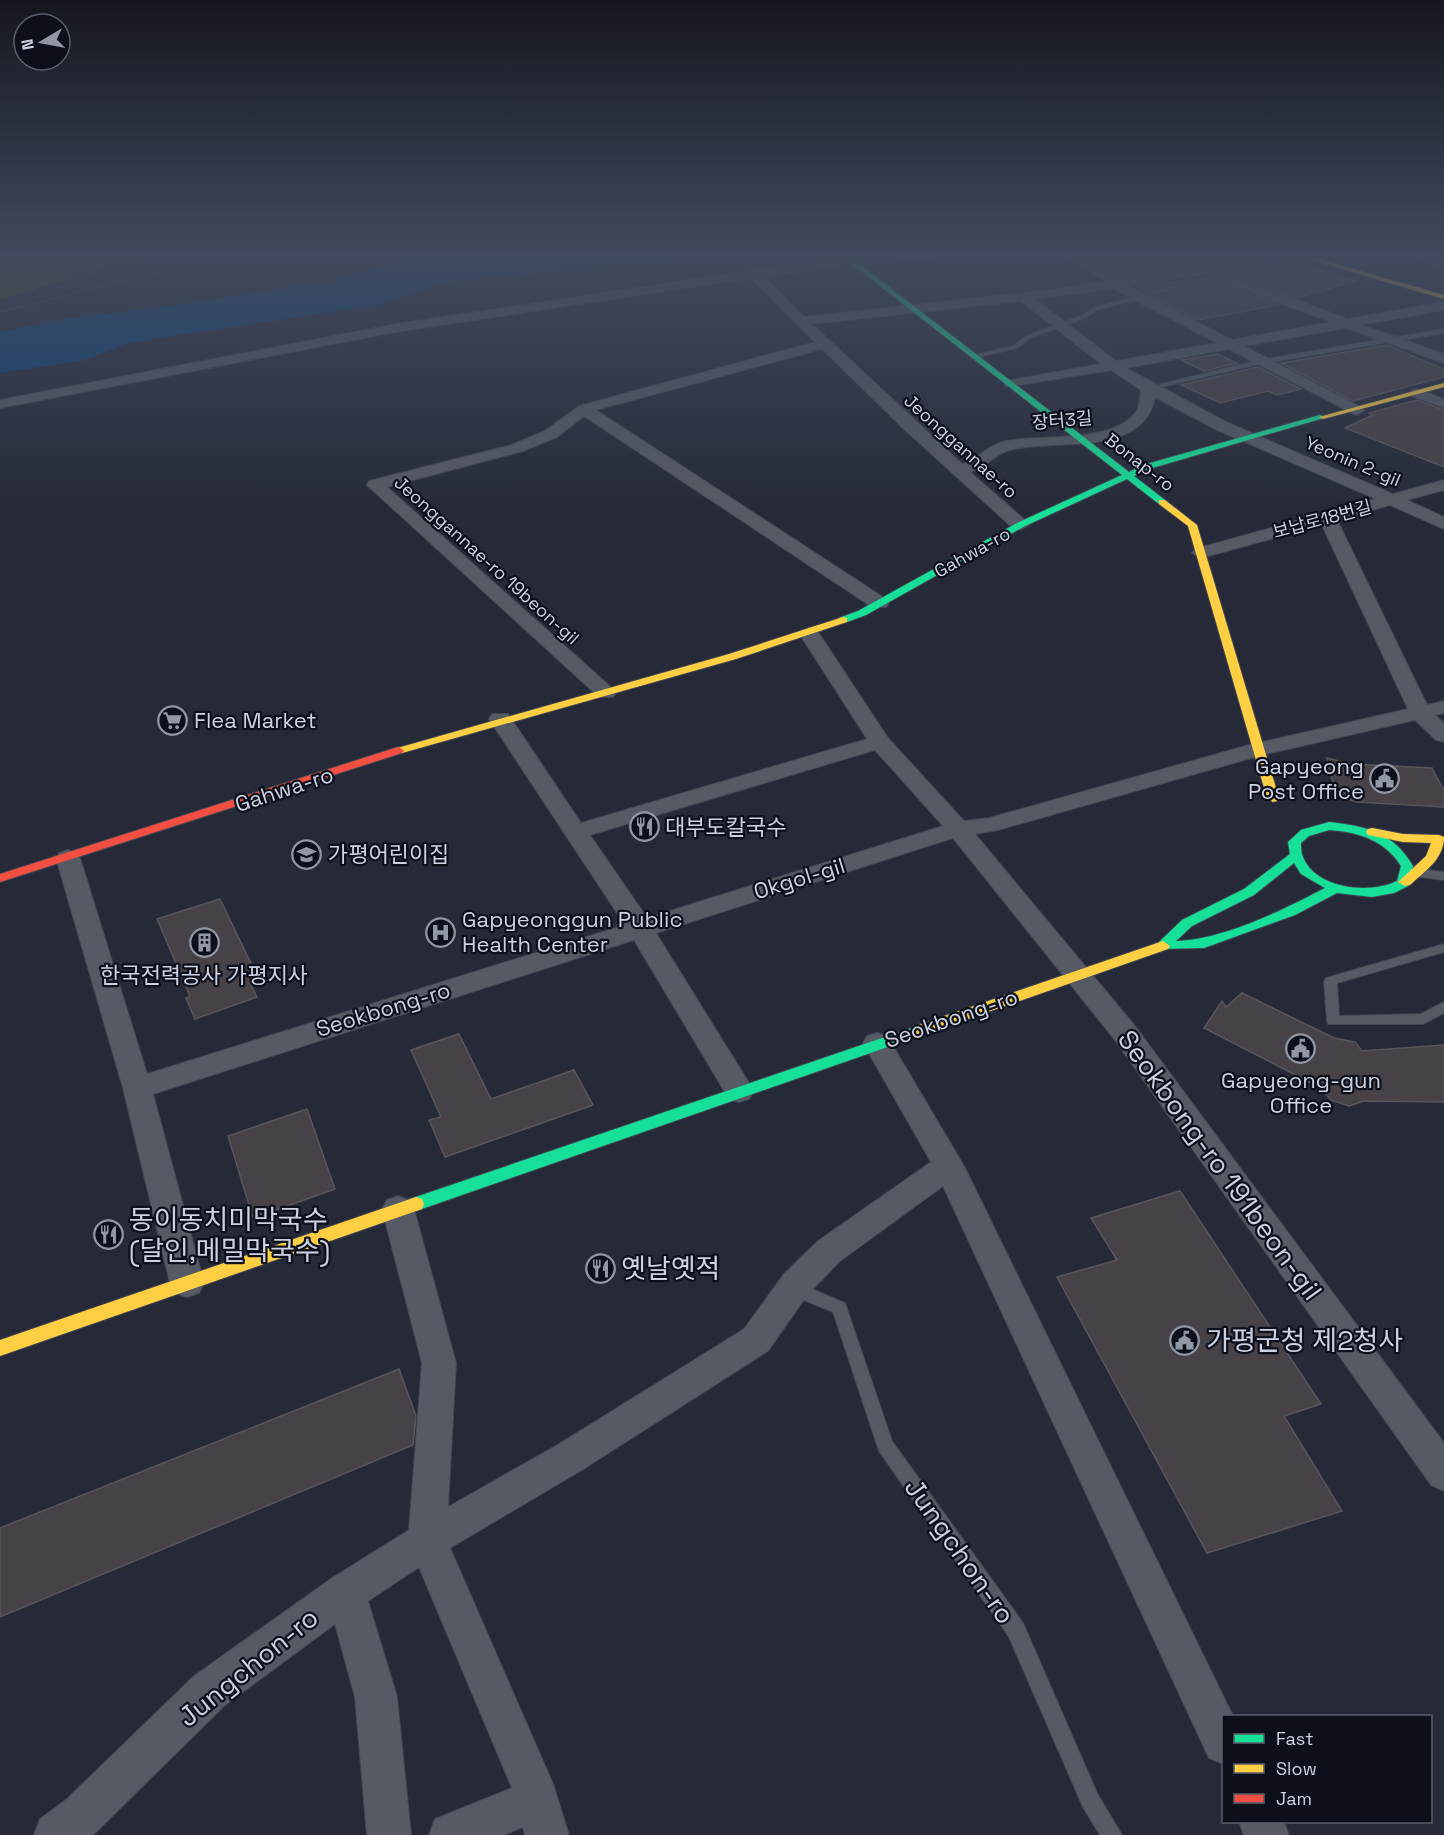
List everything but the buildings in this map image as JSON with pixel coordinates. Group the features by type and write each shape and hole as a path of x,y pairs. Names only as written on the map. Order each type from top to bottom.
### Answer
{"main road":[{"name":"Bonap-ro","path":"952,339 1192,525 1232,653 1257,750 1279,804"},
{"name":"Gahwa-ro","path":"0,878 500,719 606,693 809,633 862,613 1020,525 1126,476 1246,437 1356,410 1444,385"},
{"path":"1163,946 1187,923 1249,892 1294,853 1296,840 1310,824 1347,827 1403,838 1442,838 1432,858 1399,888 1377,895 1334,889 1309,875 1294,853 1285,828"},
{"path":"1364,831 1382,839 1406,860 1409,872 1405,882"},
{"path":"1163,946 1199,945 1290,912 1334,889"},
{"name":"Seokbong-ro","path":"0,1348 1163,946"}],"street":[{"path":"0,404 341,339"},
{"name":"Jeonggannae-ro","path":"819,339 1020,525"},
{"name":"Yeonin 2-gil","path":"1077,339 1149,388 1246,437 1395,500 1444,524"},
{"path":"1216,339 1356,410"},
{"path":"1011,384 1118,367 1264,339"},
{"path":"1393,339 1444,359"},
{"name":"Jeonggannae-ro 19beon-gil","path":"606,693 375,485 517,448 551,434 584,409 825,344"},
{"name":"장터3길","path":"959,470 978,465 982,457 1003,446 1035,441 1084,441 1127,427 1140,418 1148,403 1149,388"},
{"path":"1417,393 1444,404"},
{"path":"584,409 879,603"},
{"name":"보납로18번길","path":"1201,553 1444,486"},
{"path":"1327,518 1421,714 1444,735"},
{"path":"809,633 880,742 958,829 1078,974"},
{"name":"Okgol-gil","path":"640,928 958,829 990,825 1257,750 1444,707"},
{"path":"500,719 640,928 739,1091"},
{"path":"575,832 880,742"},
{"path":"68,858 137,1088 187,1283"},
{"name":"Seokbong-ro","path":"137,1088 640,928"},
{"name":"Seokbong-ro 191beon-gil","path":"1078,974 1444,1473"},
{"path":"877,1043 949,1166 1222,1739"},
{"name":"Jungchon-ro","path":"56,1835 83,1815 209,1691 346,1592 427,1540 572,1456 756,1340 794,1288 829,1251 949,1166"},
{"path":"398,1209 439,1363 427,1540 542,1817 451,1835"},
{"path":"346,1592 376,1697 389,1835"}],"lane":[{"path":"975,356 1015,347 1026,339"},
{"path":"1149,388 1259,362 1388,339"},
{"path":"1416,872 1444,876"},
{"path":"1444,948 1330,981 1333,1021 1423,1019 1444,1007"},
{"name":"Jungchon-ro","path":"794,1288 839,1308 885,1445 1016,1630 1090,1800 1112,1835"}],"water":[{"path":"0,339 157,339 123,345 86,360 0,373"}],"traffic: fast":[{"path":"951,339 1162,502"},
{"path":"843,620 862,613 1020,525 1146,467 1323,417"},
{"path":"1329,826 1364,832 1393,847 1407,866 1403,883 1389,890 1372,893 1354,892 1319,881 1305,871 1297,858 1294,842 1305,833 1329,826"},
{"path":"1294,857 1249,892 1187,923 1163,946 1199,945 1290,912 1334,889"},
{"path":"416,1204 920,1030"}],"traffic: slow":[{"path":"1323,417 1444,385"},
{"path":"1162,502 1192,525 1273,798"},
{"path":"398,751 677,673 843,620"},
{"path":"1372,832 1403,838 1439,839 1432,858 1405,882"},
{"path":"920,1030 1163,946"},
{"path":"0,1348 416,1204"}],"traffic: jam":[{"path":"0,878 398,751"}],"place":[{"name":"Flea Market","path":"173,720"},
{"name":"Gapyeong Post Office","path":"1385,779"},
{"name":"대부도칼국수","path":"644,827"},
{"name":"가평어린이집","path":"307,854"},
{"name":"Gapyeonggun Public Health Center","path":"441,932"},
{"name":"한국전력공사 가평지사","path":"204,943"},
{"name":"Gapyeong-gun Office","path":"1301,1048"},
{"name":"동이동치미막국수 (달인,메밀막국수)","path":"108,1235"},
{"name":"옛날옛적","path":"600,1268"},
{"name":"가평군청 제2청사","path":"1185,1340"}]}
